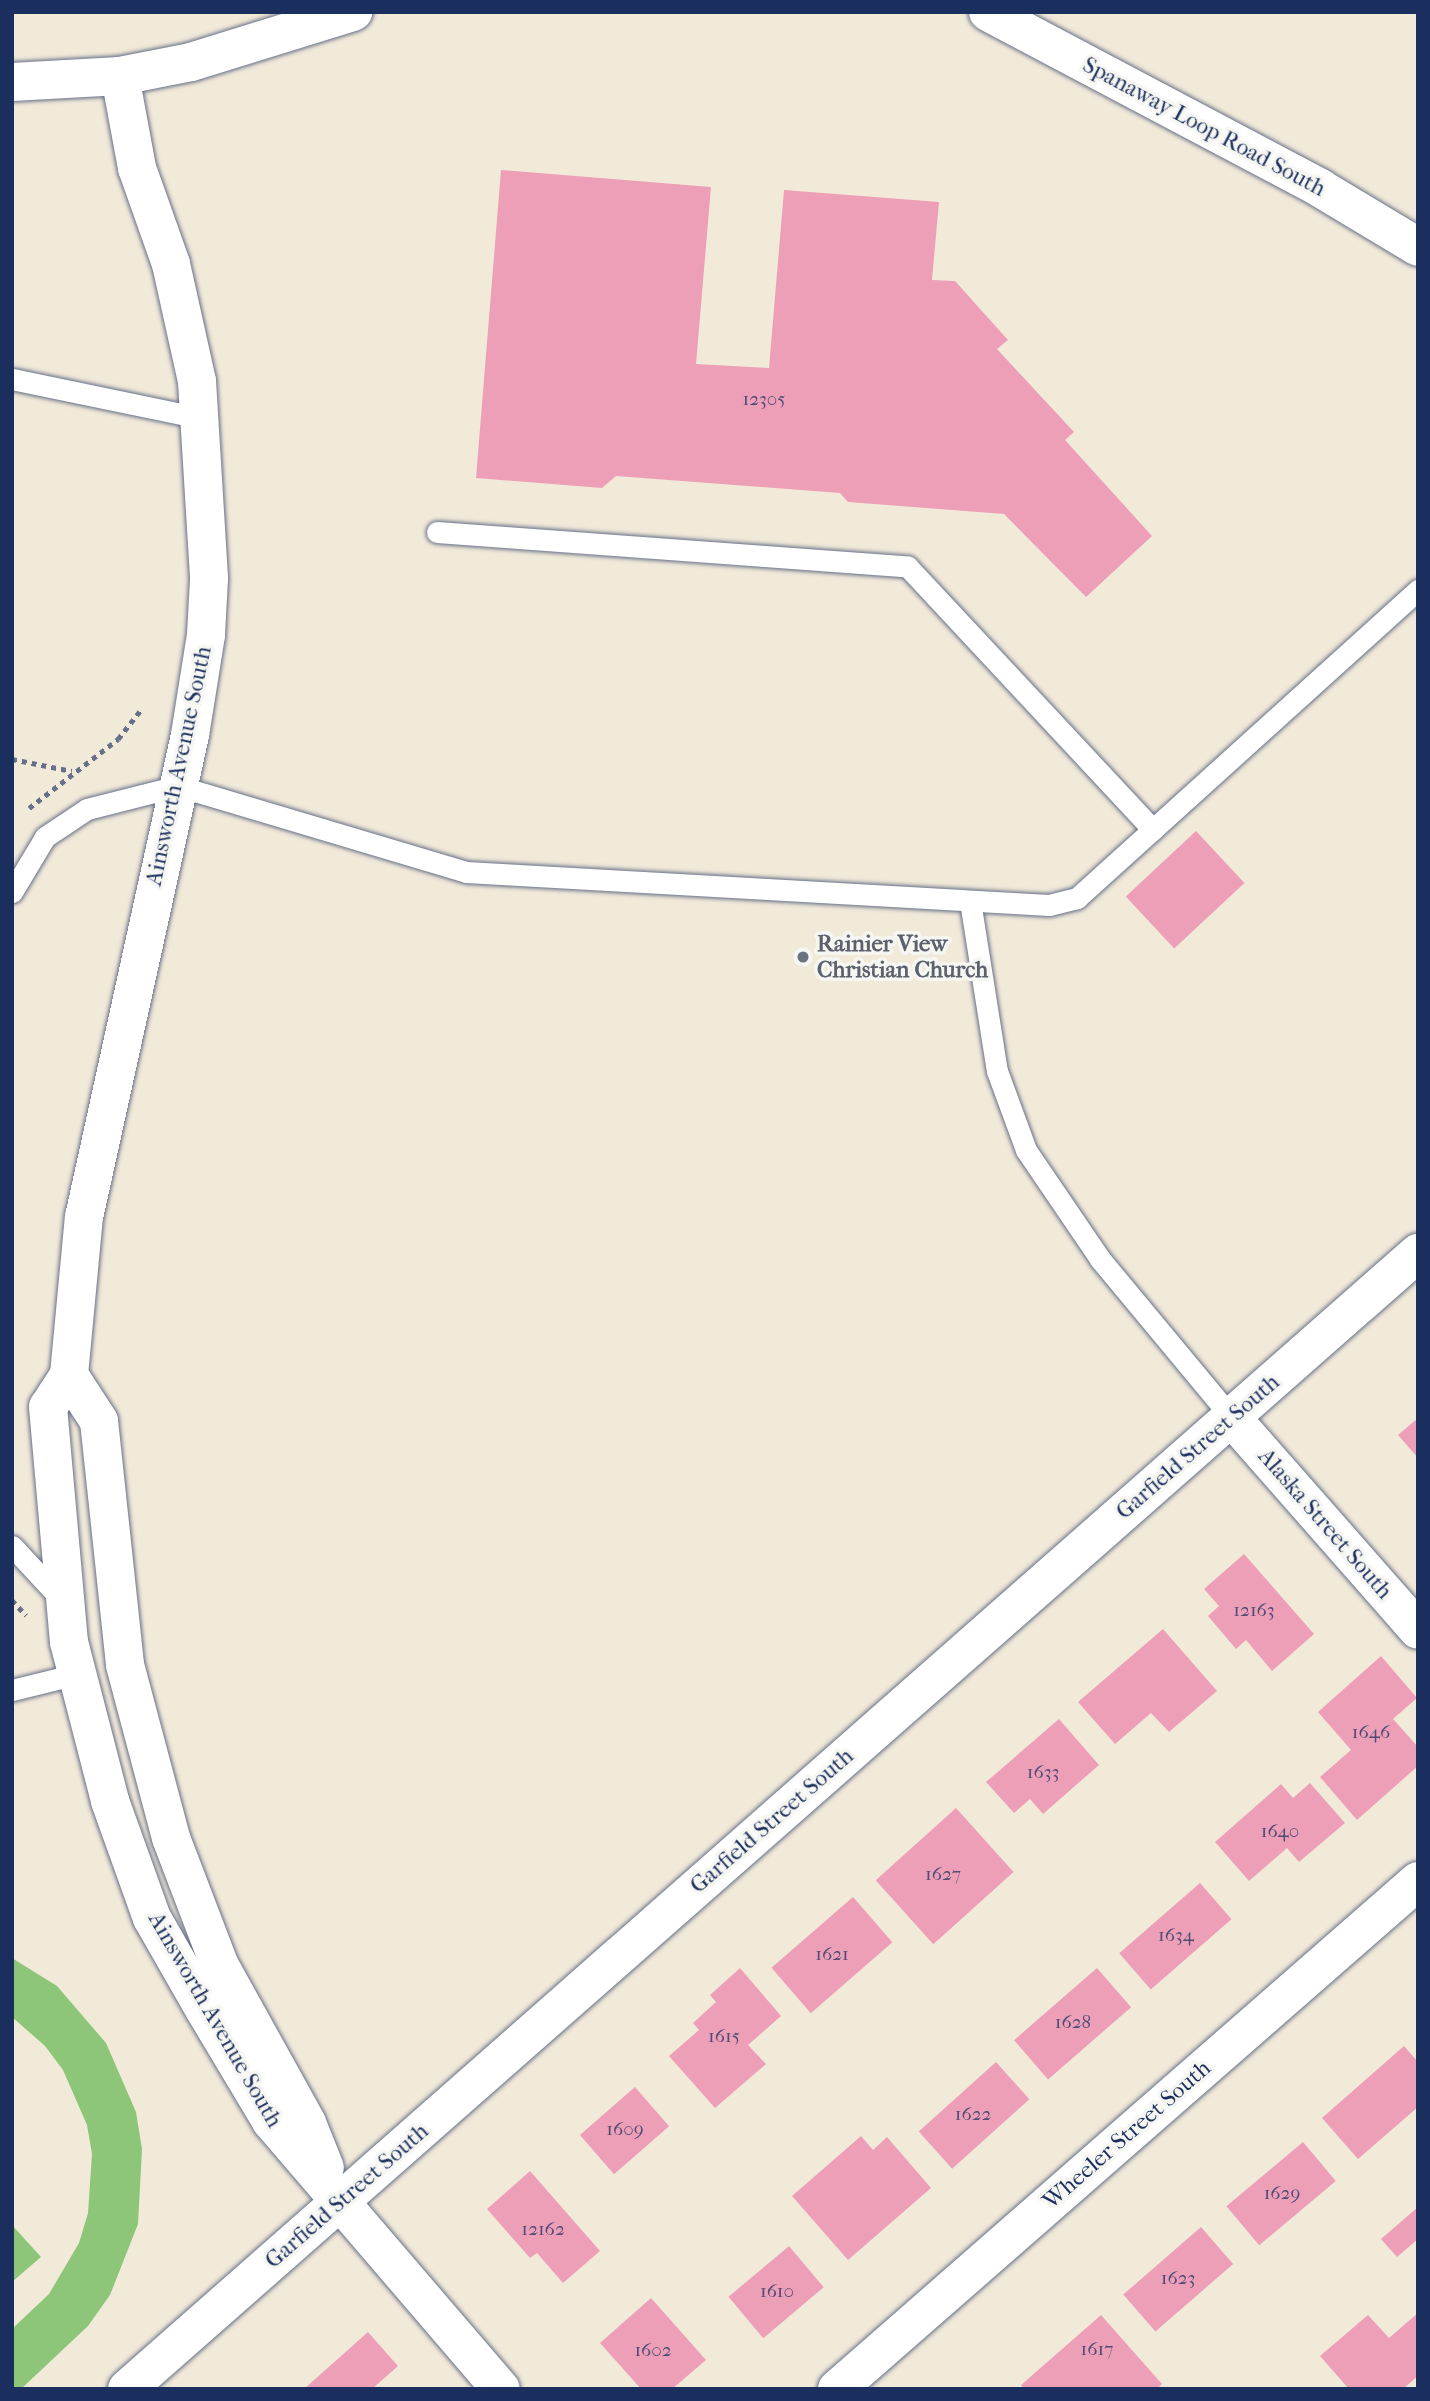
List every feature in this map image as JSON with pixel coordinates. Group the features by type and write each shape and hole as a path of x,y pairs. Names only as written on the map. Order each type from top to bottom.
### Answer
{"street":[{"path":"12,82 120,76 191,62 354,12"},
{"name":"Spanaway Loop Road South","path":"988,12 1320,188 1418,247"},
{"name":"Ainsworth Avenue South","path":"120,76 137,168 170,264 197,381 208,516 206,635 178,786 84,1216 69,1375 48,1407 66,1605 77,1674 110,1801 152,1917 271,2121 338,2203 500,2389"},
{"name":"Garfield Street South","path":"127,2389 1418,1253"},
{"name":"Ainsworth Avenue South","path":"69,1375 99,1421 125,1665 171,1838 220,1966 307,2123 338,2203"},
{"name":"Alaska Street South","path":"1231,1417 1418,1630"},
{"name":"Wheeler Street South","path":"837,2389 1418,1881"}],"lane":[{"path":"12,379 200,418"},
{"path":"437,532 908,567 1153,830"},
{"path":"12,892 45,836 87,809 178,786 466,872 1049,905 1077,898 1418,590"},
{"path":"970,901 997,1071 1026,1150 1100,1259 1231,1417"},
{"path":"12,1546 66,1605"},
{"path":"12,1690 77,1674"}],"path":[{"path":"20,819 37,798 118,739 141,710"},
{"path":"12,759 73,771"}],"green space":[{"path":"12,1958 57,1986 106,2043 136,2112 142,2149 138,2224 110,2295 88,2326 21,2389 12,2389 12,2329 49,2294 79,2243 88,2213 92,2154 87,2125 63,2070 45,2046 12,2017"},
{"path":"12,2225 41,2257 12,2282"}],"building":[{"path":"501,170 711,187 696,364 769,368 784,190 939,202 932,280 955,281 1008,340 997,349 1074,432 1065,440 1152,536 1086,597 1004,514 848,502 840,493 616,476 602,488 476,478"},
{"path":"1196,831 1244,883 1174,948 1126,896"},
{"path":"1418,1418 1418,1458 1398,1435"},
{"path":"1244,1554 1314,1634 1272,1671 1246,1640 1236,1649 1208,1616 1219,1606 1204,1589"},
{"path":"1163,1629 1217,1691 1169,1732 1151,1713 1115,1744 1078,1702"},
{"path":"1381,1656 1417,1698 1393,1719 1418,1747 1418,1766 1357,1820 1320,1777 1351,1750 1318,1712"},
{"path":"1059,1719 1099,1765 1043,1814 1030,1799 1014,1813 986,1782"},
{"path":"1310,1783 1345,1823 1299,1862 1287,1848 1249,1881 1215,1842 1281,1784 1293,1798"},
{"path":"956,1808 1014,1872 933,1944 876,1880"},
{"path":"1200,1883 1231,1919 1151,1989 1119,1953"},
{"path":"853,1897 892,1942 811,2013 771,1968"},
{"path":"740,1968 781,2016 748,2045 766,2064 715,2108 669,2056 699,2030 693,2023 716,2002 710,1995"},
{"path":"1097,1968 1131,2007 1048,2079 1014,2040"},
{"path":"1404,2046 1418,2062 1418,2107 1358,2159 1322,2118"},
{"path":"996,2062 1029,2099 952,2169 919,2132"},
{"path":"635,2087 669,2126 614,2174 580,2135"},
{"path":"861,2136 873,2150 887,2137 931,2188 848,2260 792,2196"},
{"path":"1303,2142 1336,2181 1259,2245 1226,2206"},
{"path":"530,2171 600,2251 563,2283 537,2253 530,2258 487,2209"},
{"path":"1418,2207 1418,2239 1397,2257 1381,2239"},
{"path":"1201,2227 1233,2264 1155,2332 1123,2295"},
{"path":"789,2246 824,2287 763,2338 728,2297"},
{"path":"651,2298 706,2360 672,2389 641,2389 600,2343"},
{"path":"1418,2313 1418,2376 1403,2389 1349,2389 1320,2356 1368,2315 1389,2338"},
{"path":"1101,2315 1162,2384 1157,2389 1024,2389 1021,2385"},
{"path":"368,2332 398,2366 372,2389 304,2389"}],"place":[{"name":"Rainier View Christian Church","path":"803,957"}]}
